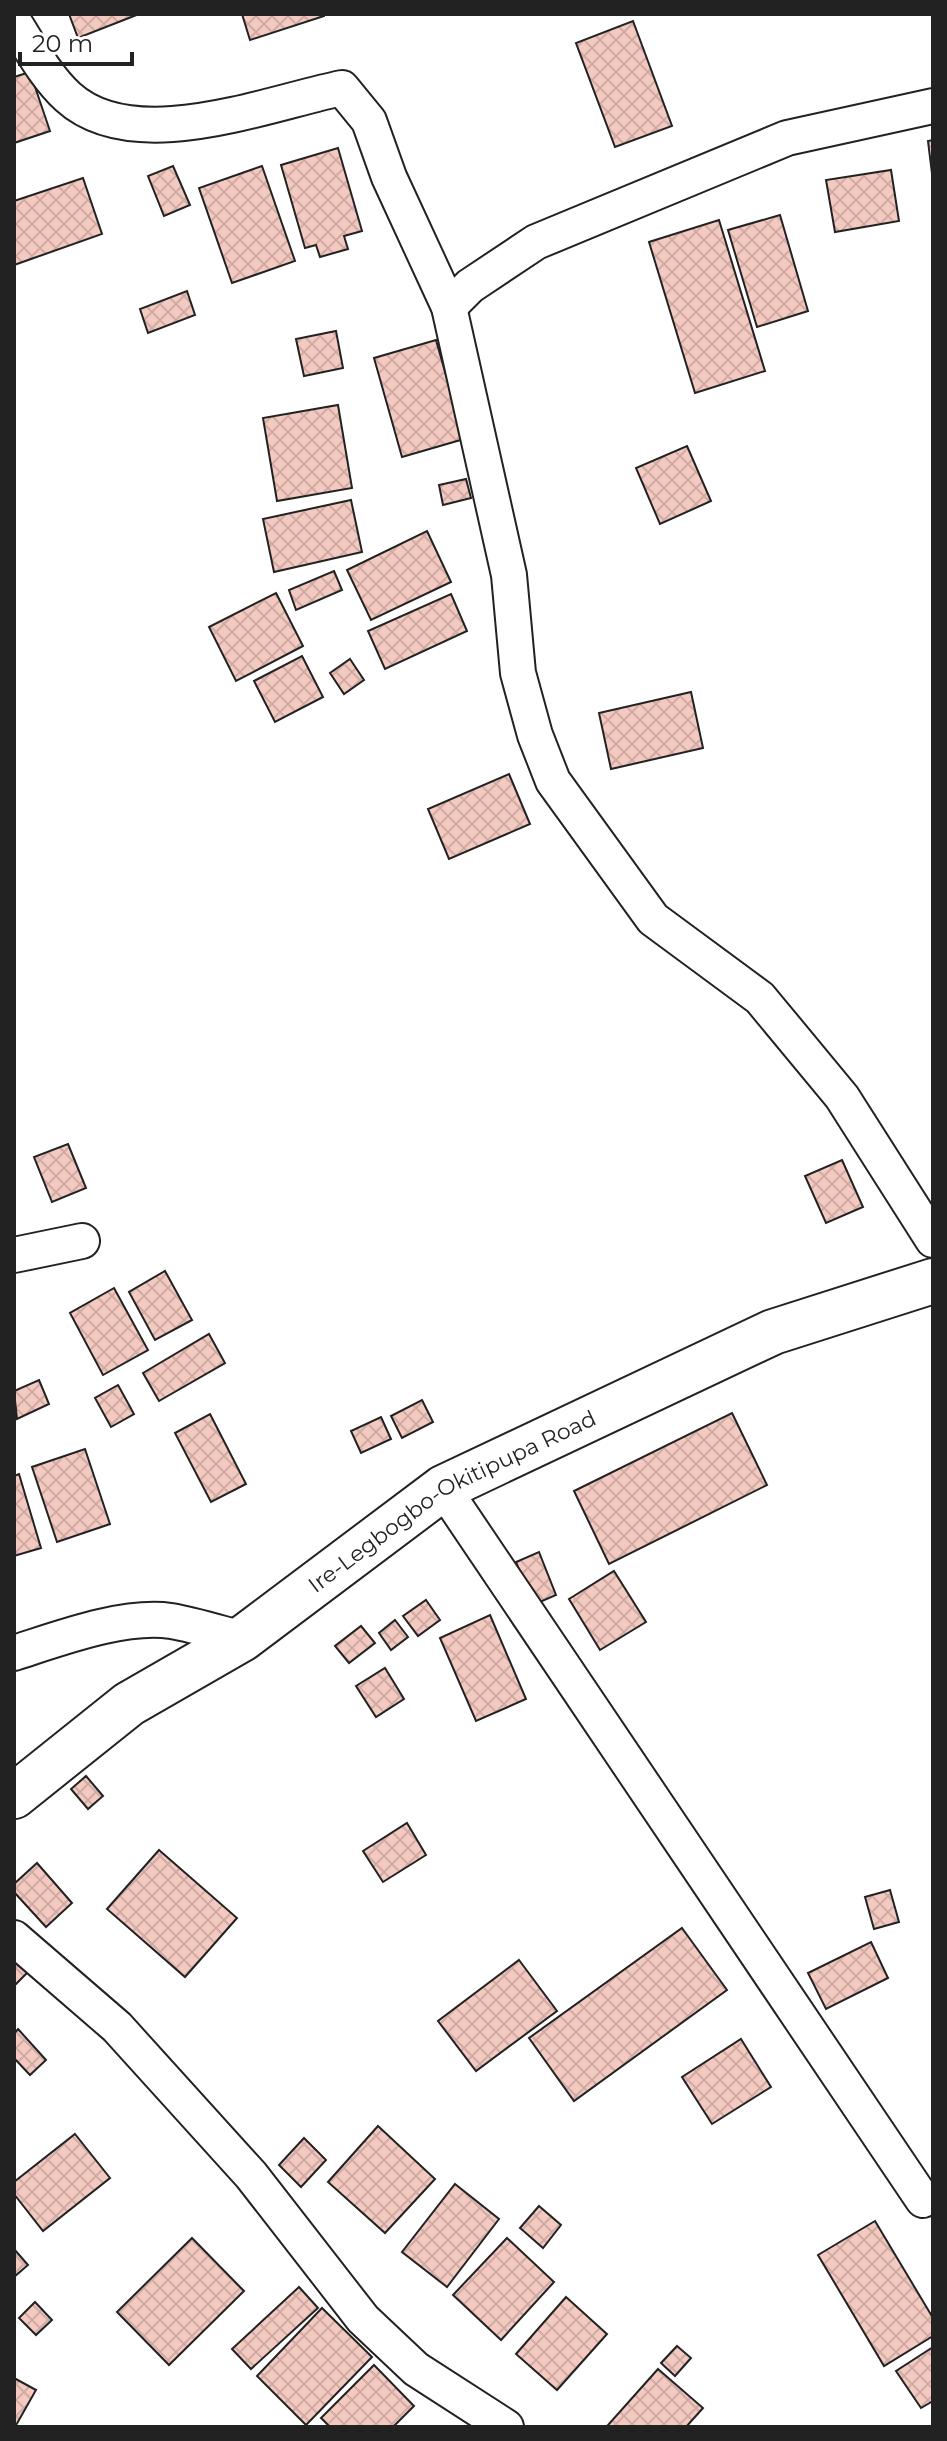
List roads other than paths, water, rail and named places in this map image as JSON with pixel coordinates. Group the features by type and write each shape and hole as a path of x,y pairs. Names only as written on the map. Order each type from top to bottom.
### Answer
{"street":[{"path":"14,22 69,98 95,114 182,126 342,88 369,121 389,177 449,307 509,575 518,673 535,735 553,781 653,919 760,998 842,1097 933,1240"},
{"path":"449,307 470,286 536,242 772,144 933,106"},
{"path":"14,1255 82,1241"},
{"name":"Ire-Legbogbo-Okitipupa Road","path":"14,1796 129,1704 242,1639 443,1488 773,1332 933,1281"},
{"path":"443,1488 923,2200"},
{"path":"14,1653 75,1634 169,1620 242,1639"},
{"path":"14,1938 117,2027 251,2175 363,2319 416,2369 506,2427"}]}
